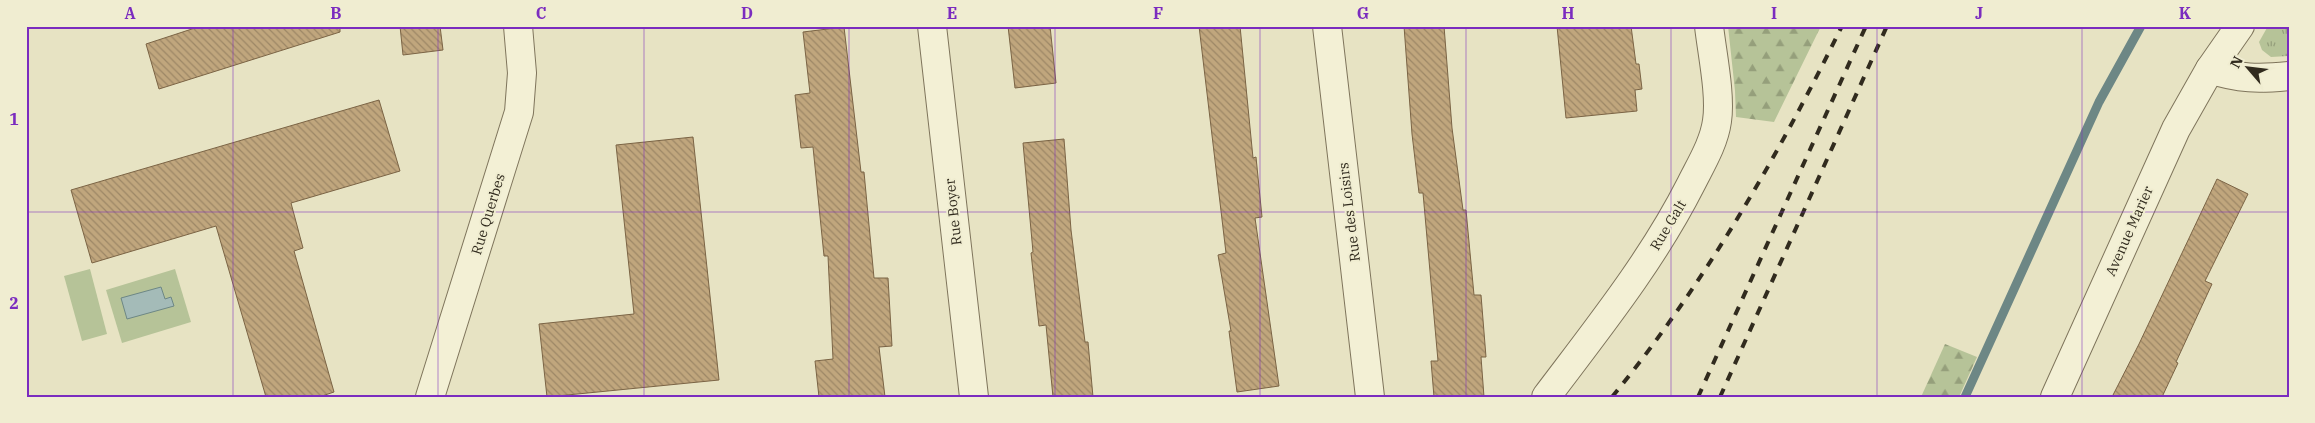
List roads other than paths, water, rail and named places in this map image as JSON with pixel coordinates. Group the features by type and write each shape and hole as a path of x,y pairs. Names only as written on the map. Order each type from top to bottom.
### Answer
{"street":[{"name":"Rue Querbes","path":"430,397 519,112 522,73 518,26"},
{"name":"Rue Boyer","path":"932,26 974,397"},
{"name":"Rue des Loisirs","path":"1327,26 1370,397"},
{"name":"Rue Galt","path":"1546,397 1647,260 1685,196 1708,149 1717,113 1709,26"},
{"name":"Avenue Marier","path":"2054,397 2176,129 2210,69 2240,26"},
{"path":"2210,69 2236,77 2254,79 2289,76"}],"water":[{"path":"161,287 165,299 171,297 174,306 127,319 121,298"}],"waterway":[{"path":"1965,397 2099,102 2141,26"}],"railway":[{"path":"1612,397 1678,310 1738,218 1792,123 1842,26"},
{"path":"1698,397 1866,26"},
{"path":"1720,397 1887,26"}]}
